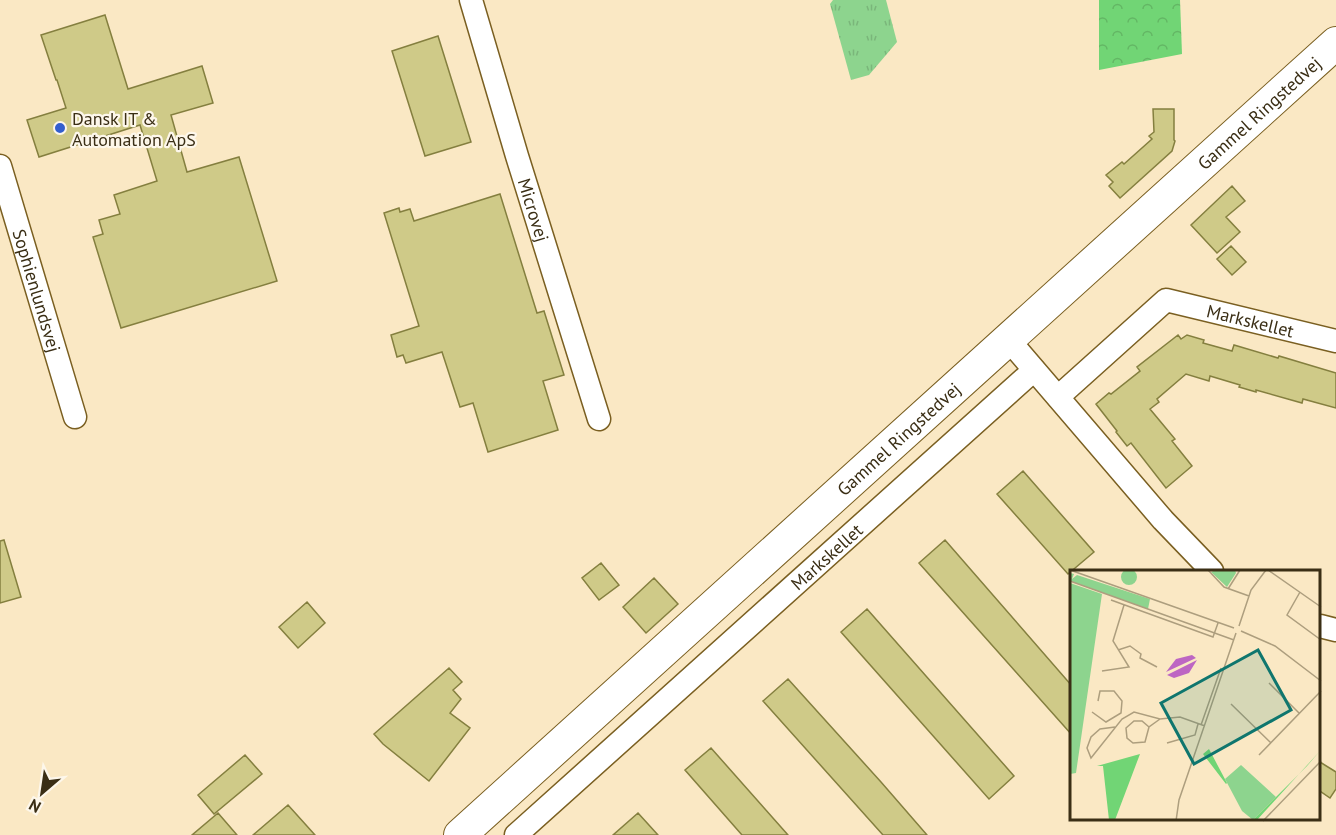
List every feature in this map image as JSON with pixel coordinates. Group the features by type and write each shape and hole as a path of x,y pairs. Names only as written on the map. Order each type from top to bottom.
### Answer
{"street":[{"name":"Microvej","path":"471,0 599,419"},
{"name":"Gammel Ringstedvej","path":"460,835 1336,42"},
{"name":"Sophienlundsvej","path":"0,166 75,417"},
{"name":"Markskellet","path":"1058,397 1166,300 1336,341"},
{"path":"1007,338 1163,520 1211,570"},
{"name":"Markskellet","path":"516,835 1034,369"},
{"path":"1321,626 1336,630"},
{"path":"592,714 618,743"}],"green space":[{"path":"833,0 886,0 897,42 869,75 851,80 830,4"},
{"path":"1099,0 1180,0 1182,54 1099,70"}],"building":[{"path":"105,15 128,89 202,66 213,103 171,115 187,172 239,157 277,281 121,328 93,237 103,234 99,220 120,214 114,195 157,181 140,125 39,157 27,120 66,108 41,35"},
{"path":"438,36 471,142 425,156 392,51"},
{"path":"1153,109 1174,109 1175,141 1172,151 1120,198 1109,186 1113,182 1106,175 1122,162 1124,164 1152,139 1149,136 1154,132"},
{"path":"1232,186 1245,201 1226,217 1240,232 1217,253 1191,225"},
{"path":"500,194 537,313 544,311 564,375 543,381 558,430 488,452 473,403 460,407 442,352 406,363 403,355 397,357 391,335 419,326 384,213 399,208 400,212 410,209 414,221"},
{"path":"1231,246 1246,262 1232,275 1217,259"},
{"path":"1178,335 1181,339 1187,335 1204,340 1203,343 1232,351 1234,345 1336,373 1336,408 1303,399 1302,403 1256,390 1256,392 1210,376 1209,381 1186,374 1157,399 1159,402 1150,409 1175,439 1172,441 1192,466 1166,488 1131,443 1127,446 1096,404 1140,371 1137,367"},
{"path":"1023,471 1094,552 1068,574 997,494"},
{"path":"4,540 21,597 0,603 0,541"},
{"path":"945,540 1070,684 1070,733 919,563"},
{"path":"601,563 619,585 599,600 582,578"},
{"path":"654,578 678,604 646,633 623,607"},
{"path":"307,602 325,623 298,648 279,627"},
{"path":"867,609 1014,776 989,799 841,632"},
{"path":"449,668 462,682 453,690 461,699 450,713 470,728 429,781 374,734"},
{"path":"788,679 927,835 883,835 763,701"},
{"path":"711,748 788,835 742,835 685,770"},
{"path":"245,755 262,774 214,814 198,795"},
{"path":"1321,763 1336,772 1336,789 1330,798 1321,792"},
{"path":"288,805 315,835 253,835"},
{"path":"218,813 237,835 192,835"},
{"path":"638,813 658,835 613,835"}],"place":[{"name":"Dansk IT & Automation ApS","path":"60,128"}]}
